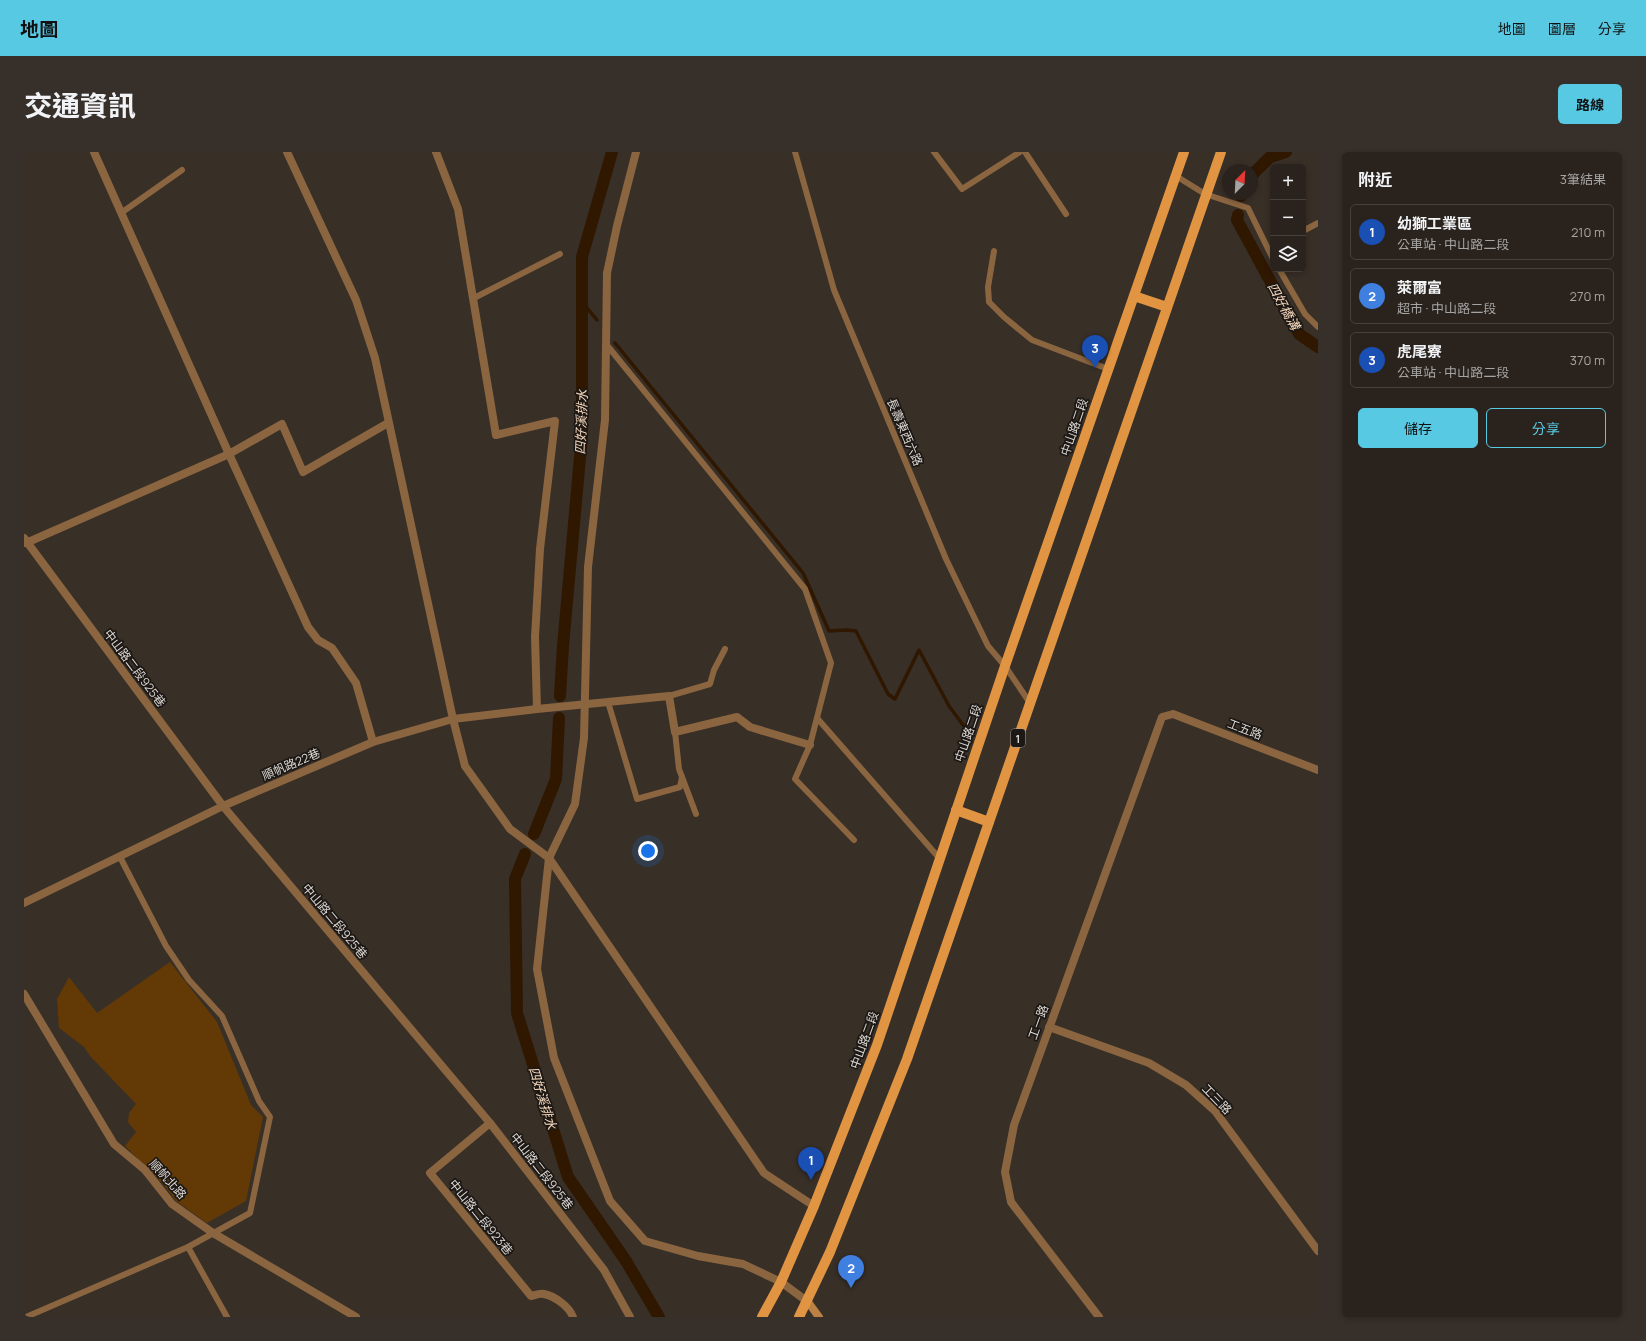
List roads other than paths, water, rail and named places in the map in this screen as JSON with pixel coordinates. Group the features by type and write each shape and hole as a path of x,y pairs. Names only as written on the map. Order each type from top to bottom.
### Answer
{"main road":[{"name":"中山路二段","path":"762,1317 781,1282 814,1206 877,1045 1005,666 1184,152"},
{"name":"1","path":"799,1317 808,1302 841,1226 907,1059 1220,152"},
{"path":"1134,296 1167,307"},
{"path":"956,810 989,822"}],"street":[{"path":"94,152 308,627 318,640 332,648 356,683 373,742"},
{"path":"287,152 356,300 375,358 453,719 465,766 510,830 549,858 764,1172 814,1206"},
{"path":"436,152 458,209 496,435 555,421 540,549 535,637 536,709"},
{"path":"636,152 617,226 607,273 605,420 588,567 584,738 575,804 549,858 537,969 554,1058 610,1201 645,1241 698,1256 743,1264 781,1282 808,1302 819,1317"},
{"path":"25,540 229,454 282,424 303,472 388,423"},
{"name":"中山路二段925巷","path":"25,540 223,806 490,1123 604,1270 630,1317"},
{"path":"669,696 675,732 737,717 750,727 810,745"},
{"name":"順帆路22巷","path":"24,903 223,806 373,742 453,719 669,696"},
{"name":"工五路","path":"1162,717 1173,714 1318,770"},
{"name":"工一路","path":"1099,1317 1011,1202 1005,1172 1014,1125 1048,1027 1162,717"},
{"name":"順帆北路","path":"24,994 114,1144 145,1170 172,1204 214,1233 356,1317"},
{"name":"工三路","path":"1048,1027 1149,1063 1186,1085 1215,1111 1318,1251"},
{"name":"中山路二段923巷","path":"490,1123 430,1173 531,1296 542,1293 558,1300 572,1313 573,1317"}],"lane":[{"name":"長壽東西六路","path":"795,152 834,290 946,560 988,646 1005,666 1030,703"},
{"path":"934,152 962,189 1020,152"},
{"path":"1025,152 1066,214"},
{"path":"121,212 182,170"},
{"path":"1176,176 1205,194 1248,208 1270,247"},
{"path":"1306,229 1318,223"},
{"path":"994,251 988,287 989,302 1004,317 1032,340 1108,369"},
{"path":"474,298 560,254"},
{"path":"1281,272 1305,314 1318,327"},
{"path":"606,344 805,589 831,664 810,745 796,779 854,840"},
{"path":"669,696 710,684 714,670 725,649"},
{"path":"608,702 637,799 680,787 682,778"},
{"path":"817,718 940,858"},
{"path":"675,732 679,769 696,814"},
{"path":"26,1317 188,1247 250,1213 270,1117 259,1101 222,1016 189,980 166,946 120,857"},
{"path":"188,1247 227,1317"}],"waterway":[{"name":"四好溪排水","path":"560,696 563,646 582,435 582,257 612,152"},
{"name":"四好橋溝","path":"1258,169 1270,157 1286,152"},
{"name":"四好橋溝","path":"1238,215 1237,220 1299,334 1318,347"},
{"path":"582,302 597,320"},
{"path":"615,343 803,573 829,631 856,631 888,694 895,699 919,650 949,706 969,733"},
{"name":"四好溪排水","path":"534,834 556,779 559,718"},
{"name":"四好溪排水","path":"525,854 515,879 517,1013 568,1177 626,1261 659,1317"}],"place":[{"name":"虎尾寮","path":"1095,368"},
{"name":"幼獅工業區","path":"811,1180"},
{"name":"萊爾富","path":"851,1288"}]}
